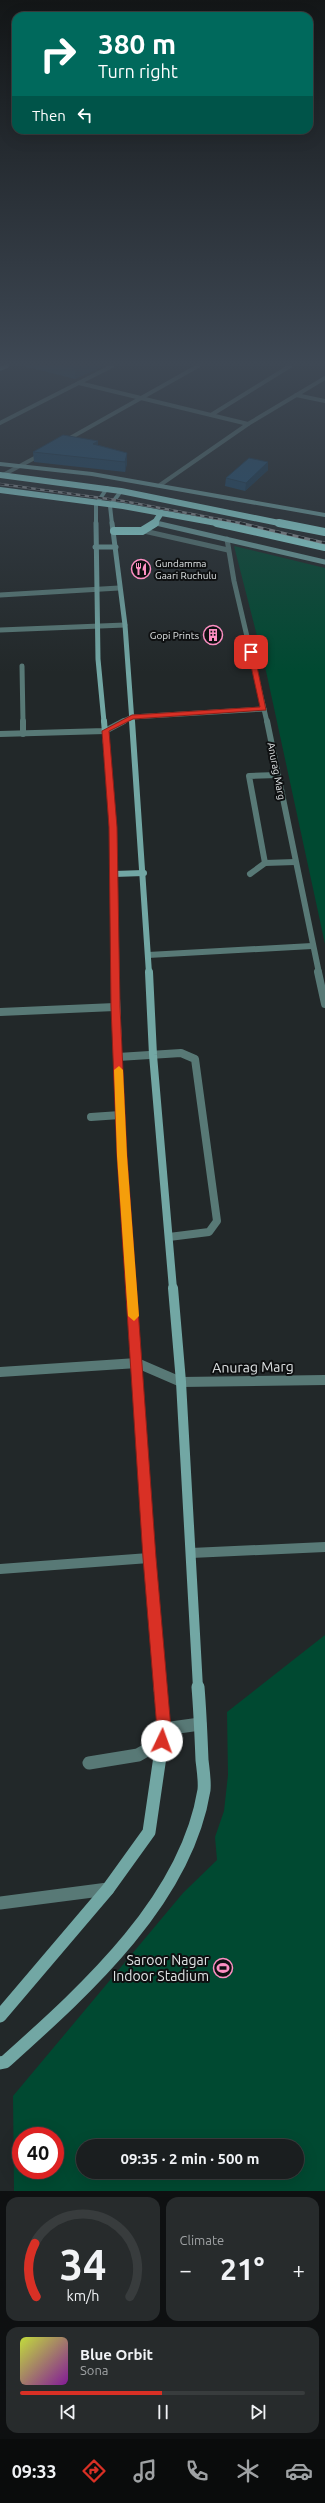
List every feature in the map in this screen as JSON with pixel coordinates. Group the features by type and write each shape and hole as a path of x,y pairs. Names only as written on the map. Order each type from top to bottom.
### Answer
{"highway":[{"path":"1,475 106,488 325,531"},
{"path":"0,490 111,503 273,533 325,547"},
{"path":"114,531 144,531 156,523 161,513"}],"street":[{"path":"1,475 16,468"},
{"path":"37,468 160,485 325,515"},
{"path":"160,485 184,468"},
{"path":"0,2016 108,1889 149,1832 164,1729 149,1558 120,1115 115,1007 113,827 105,731 102,717 97,626 95,547 97,502 106,488"},
{"path":"0,2063 5,2062 73,2001 123,1944 166,1886 188,1844 204,1789 181,1382 153,1055 144,873 125,625 119,588 111,503 121,491"},
{"path":"156,523 325,562"},
{"path":"144,531 228,550"},
{"name":"Anurag Marg","path":"227,539 228,550 264,709 325,1004"},
{"path":"95,547 116,547"},
{"path":"0,595 119,588"},
{"path":"0,630 125,625"},
{"path":"22,666 23,734"},
{"path":"0,734 105,731 132,717 264,709"},
{"path":"265,863 249,776 277,775"},
{"path":"250,874 265,863 295,862"},
{"path":"114,874 144,873"},
{"path":"148,955 312,946"},
{"path":"0,1012 115,1007"},
{"path":"118,1057 181,1053 195,1059 217,1215 215,1226 209,1232 169,1238"},
{"path":"91,1117 120,1115"},
{"path":"0,1372 137,1363 181,1382"},
{"name":"Anurag Marg","path":"181,1382 325,1380"},
{"path":"191,1553 325,1547"},
{"path":"0,1569 149,1558"},
{"path":"89,1763 138,1755 145,1751 164,1729 200,1724"},
{"path":"0,1903 108,1889"}],"green space":[{"path":"234,546 325,568 325,944 266,671"},
{"name":"Saroor Nagar Indoor Stadium","path":"325,1635 325,2191 14,2191 14,2179 64,2179 64,2127 13,2127 13,2096 183,1893 217,1860 215,1837 224,1811 228,1775 227,1712"}],"building":[{"path":"237,468 261,468 246,483 226,478"}],"railway":[{"path":"0,484 123,501 241,523"},
{"path":"241,523 325,543"}],"slow traffic":[{"path":"119,1070 122,1156 134,1316"}],"place":[{"name":"Gundamma Gaari Ruchulu","path":"141,569"},
{"name":"Gopi Prints","path":"213,635"},
{"name":"Saroor Nagar Indoor Stadium","path":"223,1968"}],"route":[{"path":"162,1741 164,1729 149,1558 122,1156 115,1007 113,827 105,731 132,717 264,709 251,652"}]}
